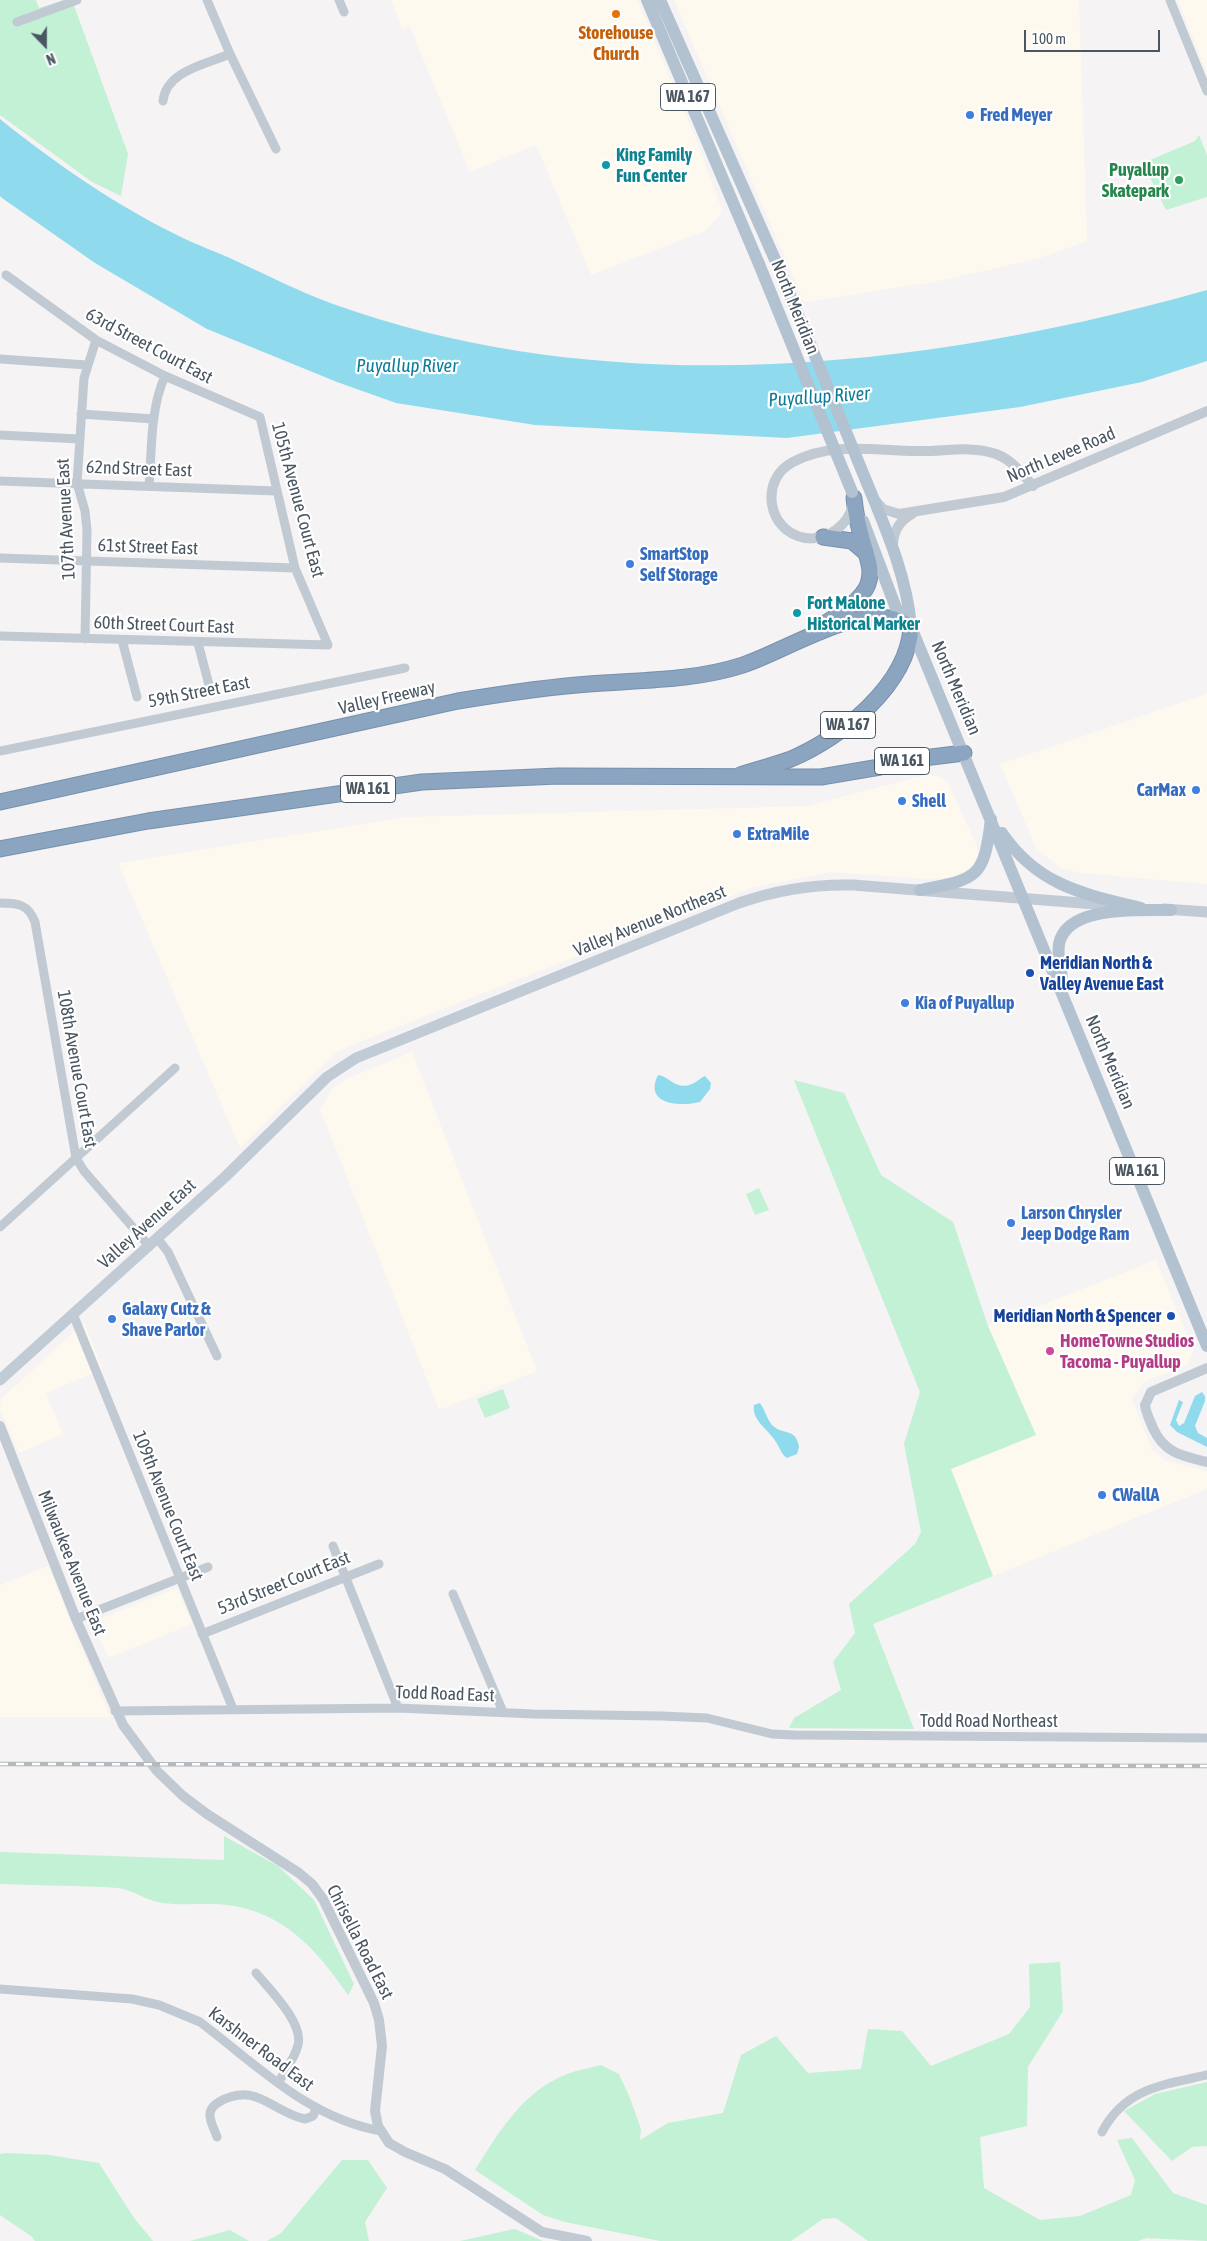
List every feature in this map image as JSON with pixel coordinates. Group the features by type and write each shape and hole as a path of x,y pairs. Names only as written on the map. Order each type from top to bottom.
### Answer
{"highway":[{"name":"WA 167","path":"784,647 838,616 860,600 870,581 871,569 856,522 853,495"},
{"path":"823,537 852,541 866,553"},
{"path":"784,647 822,631 872,618 894,619 911,627"},
{"name":"WA 167","path":"740,775 791,758 834,736 857,717 894,674 910,643 911,627"},
{"name":"Valley Freeway","path":"0,802 458,701 587,684 675,678 743,665 784,647"},
{"name":"WA 161","path":"0,849 148,821 422,782 531,777 740,775 778,778 821,777 880,767 916,758 964,753"}],"main road":[{"name":"North Meridian","path":"647,0 759,264 853,495 896,608 911,627 991,817 1207,1346"},
{"name":"North Meridian","path":"660,0 781,273 869,488 909,601 911,627"},
{"path":"920,890 961,881 978,869 987,852 991,817"},
{"path":"991,817 1024,860 1051,881 1072,890 1141,908"},
{"name":"Valley Avenue Northeast","path":"314,1090 341,1067 356,1058 759,896 784,890 843,885 1024,900 1207,912"},
{"path":"1064,997 1059,944 1068,929 1078,921 1106,912 1171,910"},
{"name":"Valley Avenue East","path":"0,1380 230,1172 314,1090"},
{"path":"0,1367 9,1367 24,1358"}],"street":[{"path":"17,22 77,0"},
{"path":"207,0 230,54 276,149"},
{"path":"339,0 344,12"},
{"path":"1170,0 1207,91"},
{"path":"163,101 167,85 176,77 230,54"},
{"name":"63rd Street Court East","path":"6,275 96,340 165,376 260,417"},
{"name":"107th Avenue East","path":"85,639 87,562 85,511 77,483 81,414 87,365 96,340"},
{"path":"0,359 87,365"},
{"path":"150,486 154,419 160,386 165,376"},
{"name":"North Levee Road","path":"869,488 878,505 890,513 899,514 983,502 1033,486 1207,411"},
{"path":"81,414 154,419"},
{"name":"105th Avenue Court East","path":"260,417 295,568 328,645"},
{"path":"0,435 79,439"},
{"path":"853,495 849,515 844,523 833,533 823,537 804,538 787,530 775,515 771,497 773,484 784,468 794,461 830,450 849,447 918,452 980,450 1006,458 1033,486"},
{"name":"62nd Street East","path":"0,481 276,491"},
{"path":"892,550 893,538 899,524 906,517 923,510"},
{"name":"61st Street East","path":"0,558 295,568"},
{"name":"60th Street Court East","path":"0,636 198,643 328,645"},
{"path":"122,640 137,697"},
{"path":"198,643 209,685"},
{"name":"59th Street East","path":"0,750 405,668"},
{"name":"108th Avenue Court East","path":"0,904 16,903 25,906 32,916 76,1158 84,1171 153,1242 168,1252 217,1356"},
{"path":"0,1227 175,1068"},
{"name":"109th Avenue Court East","path":"73,1314 233,1709"},
{"path":"1207,1368 1151,1392 1145,1406 1158,1438 1163,1445 1176,1455 1207,1462"},
{"name":"Milwaukee Avenue East","path":"0,1426 76,1619 115,1711"},
{"path":"333,1546 398,1708"},
{"name":"53rd Street Court East","path":"202,1634 379,1564"},
{"path":"76,1619 208,1567"},
{"path":"453,1594 503,1712"},
{"name":"Todd Road East","path":"115,1711 398,1708 707,1718 772,1734"},
{"name":"Chrisella Road East","path":"115,1711 138,1748 183,1796 207,1814 299,1872 312,1884 323,1899 371,1996 379,2020 382,2046 375,2103 376,2119 381,2131 389,2142 397,2149 445,2169 542,2232 587,2241"},
{"name":"Todd Road Northeast","path":"772,1734 1207,1738"},
{"path":"256,1973 289,2015 299,2034 296,2052 278,2083"},
{"name":"Karshner Road East","path":"0,1989 132,1999 160,2005 200,2022 288,2092 316,2108 368,2129 381,2131"},
{"path":"1102,2132 1116,2110 1140,2092 1207,2075"},
{"path":"218,2138 209,2116 209,2110 214,2104 235,2094 260,2098 305,2119 314,2116 316,2108"}],"shaded area":[{"path":"391,0 637,0 696,139 722,210 720,215 705,231 591,275 536,145 470,172 410,27 402,29"},
{"path":"674,0 1079,0 1087,241 1043,257 989,270 933,282 804,302"},
{"path":"1178,0 1207,0 1207,73"},
{"path":"1207,694 1207,884 1081,873 1061,868 1037,850 1000,764"},
{"path":"929,774 941,777 948,783 977,846 978,860 971,868 950,878 924,879 830,872 751,888 335,1053 240,1148 118,863 407,817 807,806"},
{"path":"412,1052 537,1371 439,1410 320,1109 333,1088 346,1079"},
{"path":"1156,1260 1194,1352 1187,1365 1144,1382 1132,1399 1152,1450 1167,1461 1207,1471 1207,1489 993,1576 950,1469 1036,1435 988,1326"},
{"path":"84,1323 103,1369 46,1393 63,1434 19,1453 0,1410 1,1399"},
{"path":"48,1566 110,1717 0,1717 0,1585"},
{"path":"177,1588 192,1624 108,1658 93,1622"}],"green space":[{"path":"0,0 36,0 39,8 64,0 72,0 128,154 121,196 92,182 0,115"},
{"name":"Puyallup Skatepark","path":"1199,135 1207,155 1207,197 1166,210 1143,163 1195,141"},
{"path":"794,1080 844,1093 881,1175 953,1222 988,1326 1036,1435 951,1469 993,1576 873,1624 914,1729 789,1728 794,1718 841,1690 833,1662 855,1633 849,1604 915,1544 921,1532 904,1444 920,1392"},
{"path":"759,1188 769,1210 755,1215 746,1194"},
{"path":"503,1389 510,1408 485,1418 477,1399"},
{"path":"224,1836 278,1866 314,1900 354,1984 348,1995 337,1979 300,1938 286,1927 253,1911 225,1905 162,1903 118,1888 0,1884 0,1852 224,1860"},
{"path":"1060,1962 1063,2011 1028,2067 1027,2126 980,2137 984,2188 1040,2220 1080,2216 1131,2195 1135,2180 1117,2140 1132,2138 1173,2193 1207,2205 1207,2241 1147,2238 1138,2241 868,2241 836,2218 823,2219 791,2241 660,2241 565,2222 543,2215 475,2170 503,2127 525,2102 551,2081 567,2074 601,2065 619,2074 641,2129 640,2140 668,2123 723,2113 741,2055 776,2036 808,2073 861,2069 868,2029 902,2031 931,2066 1009,2034 1030,2007 1029,1964"},
{"path":"1207,2082 1207,2146 1192,2147 1172,2161 1124,2111 1155,2094"},
{"path":"0,2154 49,2155 99,2163 134,2218 153,2241 35,2241 31,2236 0,2215"},
{"path":"342,2160 368,2160 387,2188 365,2222 369,2241 267,2241 281,2233"},
{"path":"514,2229 543,2241 460,2241"},
{"path":"230,2230 249,2241 190,2241"}],"water":[{"name":"Puyallup River","path":"0,119 43,152 110,198 181,237 333,304 439,335 548,355 658,364 770,364 881,356 992,340 1101,317 1207,290 1207,361 1142,382 1020,407 787,438 535,425 396,403 337,382 207,329 95,263 2,198 0,196"},
{"path":"658,1075 681,1086 692,1084 705,1076 711,1083 710,1089 700,1102 674,1104 666,1102 656,1093 655,1085"},
{"path":"1202,1392 1205,1396 1205,1401 1195,1426 1198,1433 1207,1438 1207,1447 1177,1432 1170,1425 1179,1400 1183,1402 1176,1420 1179,1426 1184,1423 1195,1396"},
{"path":"760,1403 772,1425 795,1437 799,1447 797,1454 787,1458 758,1420 755,1415 754,1405"}],"railway":[{"path":"0,1764 1207,1766"}],"place":[{"name":"Storehouse Church","path":"616,14"},
{"name":"Fred Meyer","path":"970,115"},
{"name":"King Family Fun Center","path":"606,165"},
{"name":"Puyallup Skatepark","path":"1179,180"},
{"name":"SmartStop Self Storage","path":"630,564"},
{"name":"Fort Malone Historical Marker","path":"797,613"},
{"name":"CarMax","path":"1196,790"},
{"name":"Shell","path":"902,801"},
{"name":"ExtraMile","path":"737,834"},
{"name":"Meridian North & Valley Avenue East","path":"1030,973"},
{"name":"Kia of Puyallup","path":"905,1003"},
{"name":"Larson Chrysler Jeep Dodge Ram","path":"1011,1223"},
{"name":"Meridian North & Spencer","path":"1171,1316"},
{"name":"Galaxy Cutz & Shave Parlor","path":"112,1319"},
{"name":"HomeTowne Studios Tacoma - Puyallup","path":"1050,1351"},
{"name":"CWallA","path":"1102,1495"}]}
